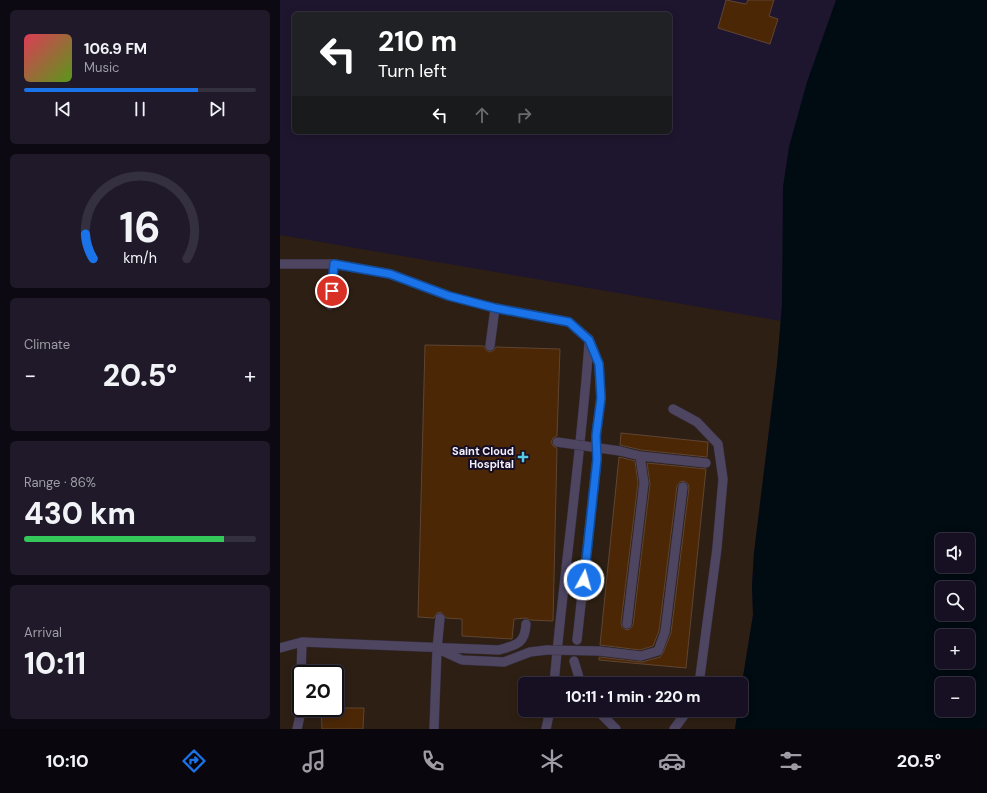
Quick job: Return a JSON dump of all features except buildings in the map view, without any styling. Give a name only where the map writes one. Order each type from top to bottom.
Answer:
[{"type":"lane","points":[[280,264],[334,264],[390,274],[449,296],[495,308],[569,322],[589,340],[599,364],[601,398],[596,436],[597,459],[577,640]]},
{"type":"lane","points":[[330,305],[334,264]]},
{"type":"lane","points":[[490,346],[495,308]]},
{"type":"lane","points":[[555,677],[559,625],[583,424],[589,340]]},
{"type":"lane","points":[[673,409],[697,422],[718,444],[723,479],[717,548],[700,677]]},
{"type":"lane","points":[[557,442],[620,451],[640,456],[706,464]]},
{"type":"lane","points":[[627,624],[644,483],[640,456]]},
{"type":"lane","points":[[437,649],[462,660],[504,662],[530,652],[547,650],[599,651],[641,656],[658,651],[665,632],[683,487]]},
{"type":"lane","points":[[434,729],[437,649],[440,618]]},
{"type":"lane","points":[[280,648],[302,642],[437,649],[454,648],[499,650],[516,645],[525,635],[526,624]]},
{"type":"lane","points":[[301,665],[302,642]]},
{"type":"lane","points":[[574,661],[579,677]]},
{"type":"lane","points":[[297,729],[298,717]]},
{"type":"lane","points":[[546,729],[549,717]]},
{"type":"lane","points":[[604,717],[616,729]]},
{"type":"lane","points":[[674,729],[683,717]]},
{"type":"shaded area","points":[[836,0],[987,0],[987,729],[735,729],[737,717],[748,717],[748,677],[743,677],[753,615],[752,586],[754,553],[777,365],[782,305],[783,187],[789,147],[807,82]]},
{"type":"shaded area","name":"Saint Cloud Hospital","points":[[280,235],[781,321],[754,553],[752,586],[753,615],[743,677],[518,677],[518,717],[737,717],[735,729],[280,729]]},
{"type":"place","name":"Saint Cloud Hospital","points":[[523,457]]},
{"type":"route","points":[[332,291],[334,264],[390,274],[449,296],[495,308],[569,322],[589,340],[599,364],[601,398],[596,436],[597,459],[584,580]]}]
